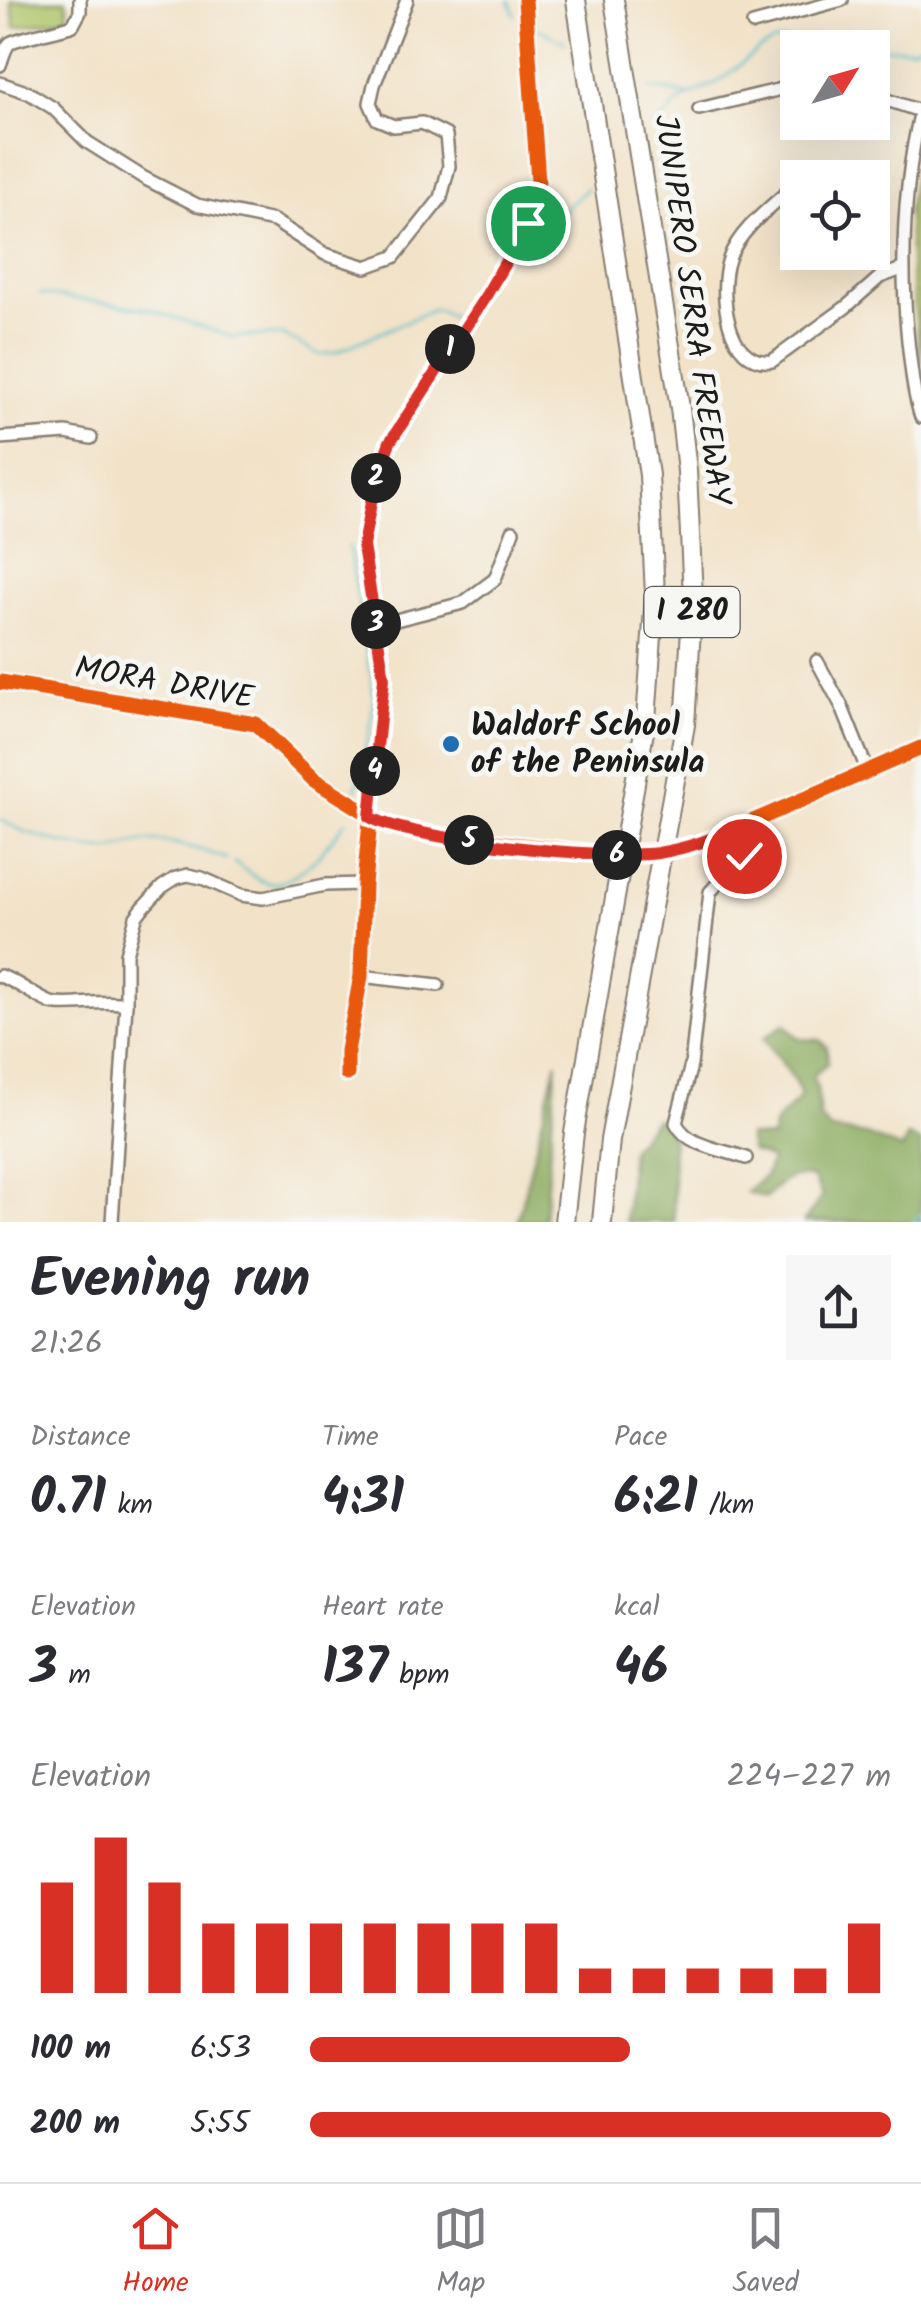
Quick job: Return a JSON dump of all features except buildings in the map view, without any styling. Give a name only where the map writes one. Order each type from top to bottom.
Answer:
[{"type":"highway","name":"JUNIPERO SERRA FREEWAY","points":[[564,1222],[574,1132],[646,720],[654,594],[650,475],[576,0]]},
{"type":"highway","name":"JUNIPERO SERRA FREEWAY","points":[[602,1222],[610,1140],[685,725],[693,597],[688,471],[680,408],[614,0]]},
{"type":"street","points":[[0,65],[13,41],[73,25],[80,12],[80,0]]},
{"type":"street","points":[[0,83],[29,93],[53,108],[87,142],[196,206],[274,221],[326,254],[366,267],[394,256],[420,228],[442,198],[449,166],[446,135],[422,123],[394,126],[377,119],[370,103],[407,0]]},
{"type":"street","points":[[347,1074],[347,1051],[361,976],[364,884],[384,678],[363,546],[375,481],[390,442],[518,246],[530,216],[538,181],[524,0]]},
{"type":"street","points":[[754,24],[842,0]]},
{"type":"street","points":[[699,109],[780,89]]},
{"type":"street","points":[[890,101],[921,110],[906,197],[902,269],[911,366],[921,417]]},
{"type":"street","points":[[780,200],[751,228],[729,259],[727,320],[729,330],[746,353],[765,362],[772,361],[880,277],[902,269]]},
{"type":"street","points":[[0,438],[66,433],[92,438]]},
{"type":"street","points":[[376,625],[464,603],[495,579],[514,532]]},
{"type":"street","points":[[818,661],[843,709],[868,772]]},
{"type":"street","name":"MORA DRIVE","points":[[0,682],[256,724],[314,780],[390,827],[598,854],[629,855],[688,846],[921,748]]},
{"type":"street","points":[[738,826],[744,856],[710,892],[691,1065],[676,1123],[682,1135],[692,1142],[746,1158]]},
{"type":"street","points":[[112,1222],[126,954],[136,917],[156,892],[176,878],[202,878],[242,895],[264,898],[324,885],[364,884]]},
{"type":"street","points":[[0,976],[54,1004],[126,1004]]},
{"type":"street","points":[[361,976],[438,985]]},
{"type":"green space","points":[[11,0],[66,0],[68,15],[64,19],[15,27]]},
{"type":"green space","points":[[921,140],[921,364],[908,210]]},
{"type":"green space","points":[[785,1024],[799,1039],[820,1040],[827,1047],[828,1063],[812,1077],[820,1118],[831,1130],[866,1135],[902,1149],[908,1136],[921,1142],[921,1222],[804,1222],[822,1196],[813,1178],[806,1176],[787,1180],[766,1198],[746,1192],[766,1175],[771,1159],[751,1151],[748,1136],[772,1138],[775,1122],[801,1097],[794,1080],[764,1038]]},
{"type":"green space","points":[[557,1061],[544,1222],[517,1222]]},
{"type":"green space","points":[[656,1118],[672,1129],[674,1222],[625,1222],[631,1148]]},
{"type":"waterway","points":[[509,0],[515,15]]},
{"type":"waterway","points":[[535,27],[565,42]]},
{"type":"waterway","points":[[655,128],[681,99],[718,82],[759,50],[780,41]]},
{"type":"waterway","points":[[890,48],[921,44]]},
{"type":"waterway","points":[[650,88],[687,94]]},
{"type":"waterway","points":[[547,226],[587,188]]},
{"type":"waterway","points":[[40,294],[149,309],[232,337],[283,335],[320,355],[336,352],[435,309],[461,321]]},
{"type":"waterway","points":[[349,546],[374,697],[356,790]]},
{"type":"waterway","points":[[0,819],[39,836],[86,848],[112,849],[160,841],[227,859]]},
{"type":"waterway","points":[[317,858],[346,821]]},
{"type":"waterway","points":[[234,862],[258,879],[274,884],[315,860]]},
{"type":"waterway","points":[[912,1222],[921,1215]]},
{"type":"cycle path","points":[[347,1074],[347,1051],[361,976],[364,884],[384,678],[363,545],[375,481],[390,442],[487,294],[528,223],[538,181],[525,0]]},
{"type":"cycle path","points":[[0,682],[256,724],[314,780],[390,827],[598,854],[658,852],[703,843],[921,748]]},
{"type":"place","name":"Waldorf School of the Peninsula","points":[[451,744]]},
{"type":"route","points":[[528,223],[518,246],[390,442],[375,481],[363,546],[384,678],[370,817],[390,827],[441,836],[629,855],[702,843],[738,826],[744,856]]}]
